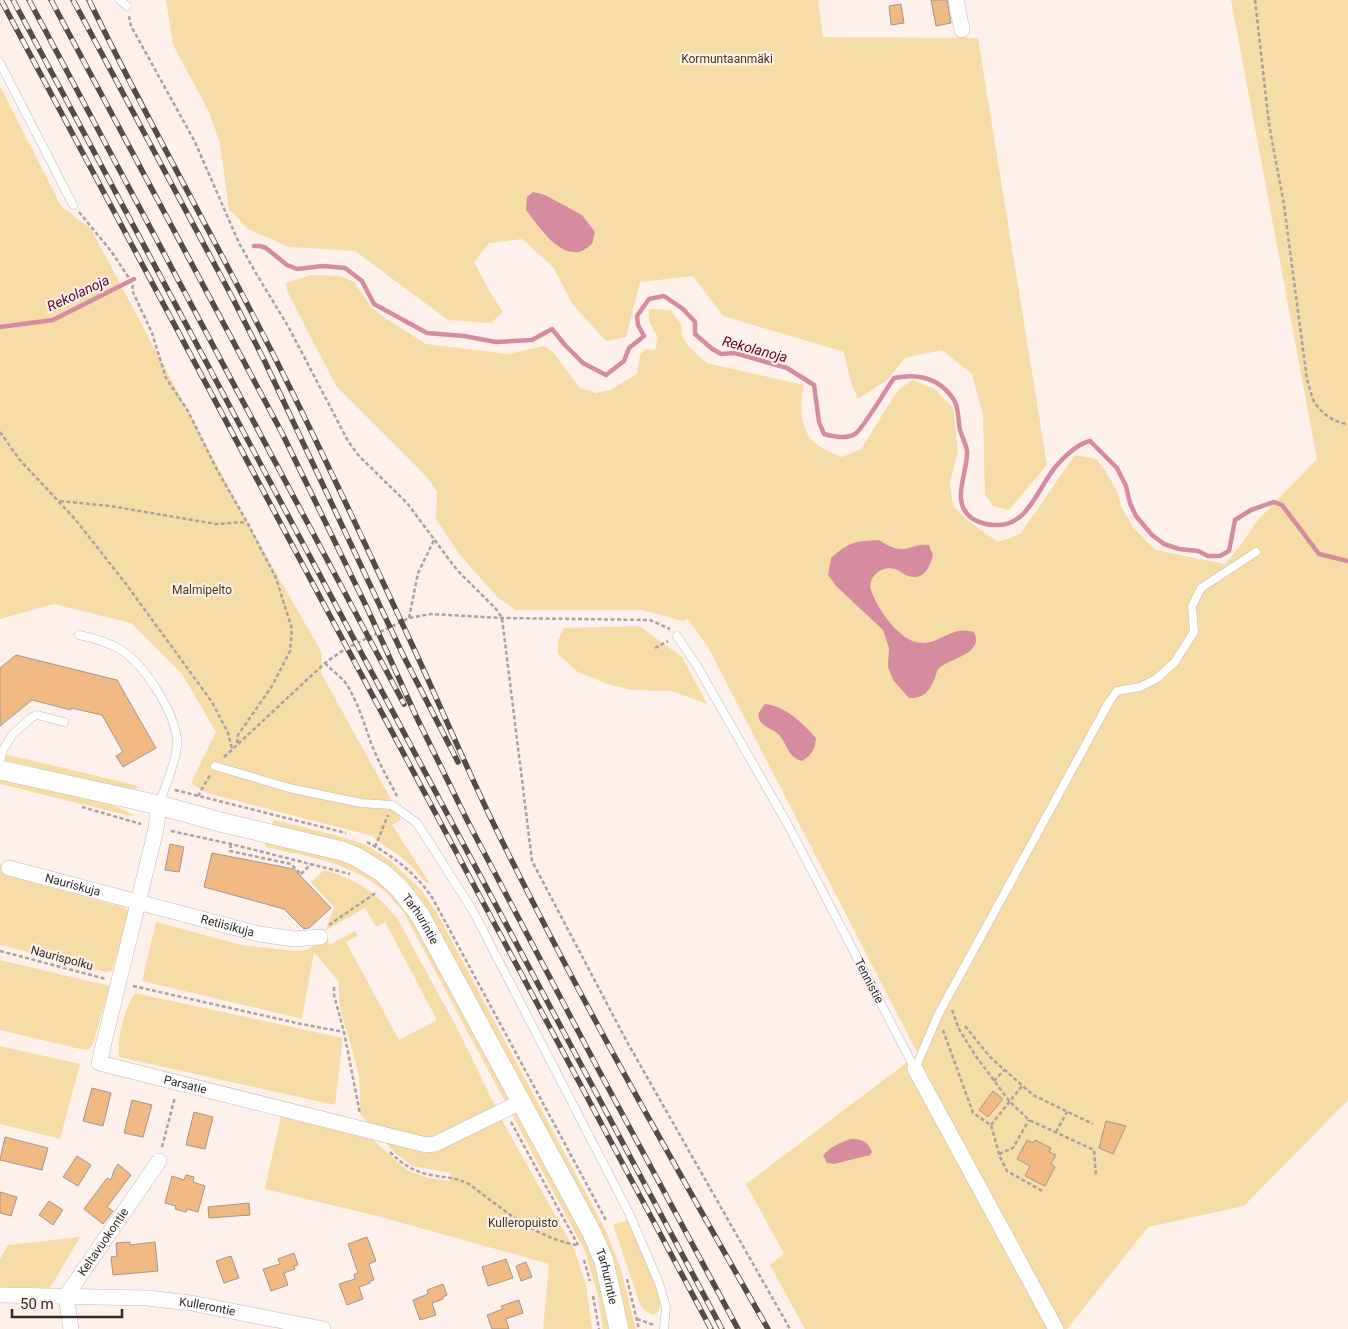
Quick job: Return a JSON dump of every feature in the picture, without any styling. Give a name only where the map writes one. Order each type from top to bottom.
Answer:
[{"type":"street","points":[[956,0],[962,30]]},
{"type":"street","name":"Tarhurintie","points":[[0,770],[160,805],[224,823],[342,851],[355,856],[383,873],[400,889],[420,915],[513,1106],[592,1233],[604,1261],[619,1329]]},
{"type":"street","name":"Parsatie","points":[[160,805],[138,901],[125,984],[99,1063],[426,1145],[435,1144],[513,1106]]},
{"type":"street","name":"Nauriskuja","points":[[9,868],[138,901]]},
{"type":"street","name":"Retiisikuja","points":[[138,901],[260,934],[294,939],[320,937]]},
{"type":"street","name":"Tennistie","points":[[915,1069],[1056,1329]]},
{"type":"street","name":"Keltavuokontie","points":[[66,1296],[159,1161]]},
{"type":"street","name":"Kullerontie","points":[[0,1295],[148,1298],[192,1303],[323,1329]]},
{"type":"street","points":[[66,1296],[70,1329]]},
{"type":"lane","points":[[120,0],[127,6]]},
{"type":"lane","points":[[0,62],[73,205]]},
{"type":"lane","points":[[915,1069],[938,1015],[1109,702],[1117,691],[1140,687],[1156,679],[1174,663],[1194,632],[1192,606],[1201,588],[1256,552]]},
{"type":"lane","points":[[79,635],[100,640],[123,651],[156,687],[170,714],[178,739],[177,753],[160,805]]},
{"type":"lane","name":"Tennistie","points":[[677,636],[697,666],[788,825],[915,1069]]},
{"type":"lane","points":[[0,763],[2,752],[12,735],[32,717],[37,715],[64,722]]},
{"type":"lane","points":[[215,766],[288,788],[361,803],[392,805],[417,823],[473,912],[630,1213],[659,1283],[666,1307],[661,1328]]},
{"type":"path","points":[[1255,0],[1269,124],[1284,205],[1308,380],[1315,403],[1327,416],[1340,423],[1348,424]]},
{"type":"path","points":[[127,6],[131,26],[195,142],[239,243],[288,326],[348,441],[359,456],[407,503],[457,570],[496,609],[502,618],[532,860],[626,1040],[790,1329]]},
{"type":"path","points":[[73,205],[111,251],[133,284],[132,290],[152,333],[166,378],[188,411],[216,468],[276,578],[292,629],[290,652],[272,686],[238,734],[237,744]]},
{"type":"path","points":[[0,432],[19,459],[59,501],[126,584],[212,702],[228,733],[232,749],[325,663],[345,649],[409,618],[431,614],[502,618],[650,620],[667,627],[677,636]]},
{"type":"path","points":[[59,501],[110,506],[216,524],[247,522]]},
{"type":"path","points":[[409,618],[418,573],[434,538]]},
{"type":"path","points":[[325,663],[332,672],[346,683],[365,722],[371,742],[388,780],[411,819]]},
{"type":"path","points":[[198,795],[215,766]]},
{"type":"path","points":[[375,847],[392,805]]},
{"type":"path","points":[[80,806],[156,828],[231,844],[353,875]]},
{"type":"path","points":[[231,844],[230,851],[291,864],[300,874],[312,864]]},
{"type":"path","points":[[278,861],[279,856]]},
{"type":"path","points":[[371,886],[383,897]]},
{"type":"path","points":[[320,937],[320,931],[377,892]]},
{"type":"path","name":"Naurispolku","points":[[0,951],[125,984],[344,1032]]},
{"type":"path","points":[[334,987],[334,996],[355,1081],[362,1123],[368,1131]]},
{"type":"path","points":[[948,997],[959,1029],[975,1055],[1010,1102],[1029,1120],[1094,1150],[1096,1176]]},
{"type":"path","points":[[938,1015],[973,1113],[991,1125],[999,1154],[1007,1171],[1044,1192]]},
{"type":"path","points":[[966,1026],[990,1057],[1033,1095],[1093,1124]]},
{"type":"path","points":[[994,1081],[1004,1070]]},
{"type":"path","points":[[159,1161],[179,1083]]},
{"type":"path","points":[[991,1125],[1022,1086]]},
{"type":"path","points":[[513,1106],[585,1263],[592,1288],[599,1329]]},
{"type":"path","points":[[1056,1132],[1067,1112]]},
{"type":"path","points":[[999,1154],[1013,1148],[1029,1120]]},
{"type":"path","points":[[387,1149],[407,1167],[432,1176],[458,1178],[529,1228],[545,1236],[577,1245]]},
{"type":"path","points":[[639,1329],[637,1319],[661,1328]]},
{"type":"green space","name":"Kormuntaanmäki","points":[[166,0],[818,0],[823,37],[978,38],[1047,465],[1009,510],[993,506],[985,495],[983,415],[972,374],[942,350],[905,358],[887,380],[858,399],[851,383],[844,352],[723,316],[693,276],[640,282],[626,337],[606,341],[573,305],[553,267],[522,239],[489,243],[474,262],[503,312],[491,323],[448,320],[355,251],[289,247],[248,229],[229,209],[220,144],[209,112],[173,45]]},
{"type":"green space","points":[[1231,0],[1348,0],[1348,1100],[1244,1206],[1148,1227],[1067,1329],[805,1329],[770,1265],[784,1254],[746,1184],[918,1054],[709,649],[688,619],[683,621],[642,610],[516,610],[498,598],[460,555],[436,519],[437,491],[423,473],[336,386],[287,291],[286,283],[311,275],[340,276],[354,282],[372,308],[426,344],[508,354],[544,346],[553,352],[580,388],[596,393],[610,390],[637,374],[640,354],[646,349],[655,350],[658,338],[649,321],[649,309],[671,310],[681,324],[682,336],[689,347],[707,363],[804,385],[801,407],[803,423],[809,437],[828,451],[842,457],[861,449],[900,388],[913,380],[936,390],[953,408],[958,451],[950,483],[953,506],[967,520],[998,542],[1020,534],[1075,455],[1096,459],[1117,491],[1121,506],[1133,527],[1155,550],[1225,564],[1257,521],[1317,459]]},
{"type":"green space","name":"Malmipelto","points":[[0,86],[61,206],[91,229],[247,522],[322,653],[321,673],[393,803],[401,820],[392,825],[429,882],[427,884],[404,859],[372,836],[207,793],[191,783],[216,732],[182,674],[131,623],[54,604],[0,619]]},
{"type":"green space","points":[[639,626],[682,657],[707,704],[672,691],[631,690],[607,684],[578,672],[558,654],[558,640],[564,628]]},
{"type":"green space","points":[[0,753],[131,784],[137,786],[137,789],[115,786],[0,759]]},
{"type":"green space","points":[[0,777],[112,805],[135,815],[130,816],[0,784]]},
{"type":"green space","points":[[274,820],[364,844],[391,861],[422,891],[438,915],[606,1231],[620,1266],[636,1329],[629,1329],[614,1269],[457,963],[430,913],[417,894],[405,881],[295,831],[272,824]]},
{"type":"green space","points":[[266,842],[346,861],[379,879],[410,912],[587,1240],[599,1275],[610,1329],[603,1329],[597,1292],[585,1251],[404,913],[383,890],[370,880],[327,861],[265,847]]},
{"type":"green space","points":[[0,864],[23,880],[123,907],[128,910],[129,913],[112,971],[105,972],[0,945]]},
{"type":"green space","name":"Kulleropuisto","points":[[324,870],[356,882],[381,901],[397,918],[457,1028],[503,1122],[574,1249],[586,1284],[592,1329],[543,1329],[549,1264],[377,1216],[265,1189],[281,1115],[332,1115],[347,1117],[408,1171],[429,1178],[450,1181],[451,1173],[412,1166],[394,1152],[360,1114],[358,1074],[342,1014],[339,982],[314,952],[302,1019],[142,981],[156,922],[242,945],[294,951],[306,950],[328,938],[329,945],[355,931],[358,936],[346,942],[399,1040],[437,1020],[385,922],[376,927],[365,908],[325,931],[334,907],[311,882]]},
{"type":"green space","points":[[0,960],[110,986],[92,1046],[88,1050],[80,1049],[0,1030]]},
{"type":"green space","points":[[135,993],[343,1038],[335,1105],[119,1057],[119,1040],[122,1024]]},
{"type":"green space","points":[[0,1046],[80,1064],[60,1139],[0,1124]]},
{"type":"green space","points":[[627,1220],[637,1239],[661,1299],[659,1311],[654,1315],[645,1310],[639,1301],[613,1225]]},
{"type":"green space","points":[[80,1237],[50,1288],[0,1287],[0,1259],[8,1245]]},
{"type":"shaded area","points":[[533,192],[545,195],[582,215],[595,232],[592,244],[583,250],[573,252],[565,250],[550,239],[526,210],[527,197]]},
{"type":"shaded area","points":[[879,540],[899,549],[929,545],[933,555],[928,568],[918,577],[908,576],[890,568],[881,570],[871,581],[871,590],[878,606],[898,631],[914,641],[922,643],[935,640],[953,632],[966,630],[974,632],[976,639],[975,645],[971,650],[939,668],[928,690],[922,696],[914,698],[909,698],[893,680],[888,667],[889,648],[883,630],[836,586],[828,575],[831,558],[843,549],[853,543]]},
{"type":"shaded area","points":[[765,704],[780,708],[786,712],[799,721],[816,738],[812,751],[805,759],[802,761],[794,757],[780,736],[760,721],[759,714]]},
{"type":"shaded area","points":[[851,1139],[861,1140],[866,1143],[872,1152],[870,1155],[834,1164],[827,1163],[823,1155],[836,1145]]},
{"type":"building","points":[[931,0],[947,0],[951,23],[936,26]]},
{"type":"building","points":[[901,4],[904,23],[891,25],[889,6]]},
{"type":"building","points":[[16,655],[117,680],[156,748],[123,767],[116,756],[123,752],[102,715],[71,708],[71,710],[32,700],[0,726],[0,668]]},
{"type":"building","points":[[170,844],[184,847],[179,872],[165,870]]},
{"type":"building","points":[[212,853],[294,869],[331,908],[309,928],[304,929],[284,909],[204,887]]},
{"type":"building","points":[[92,1088],[111,1093],[103,1126],[83,1121]]},
{"type":"building","points":[[993,1091],[1003,1099],[988,1117],[979,1110]]},
{"type":"building","points":[[132,1100],[152,1105],[143,1137],[124,1133]]},
{"type":"building","points":[[194,1112],[213,1117],[205,1149],[186,1145]]},
{"type":"building","points":[[1106,1121],[1126,1126],[1113,1154],[1099,1148]]},
{"type":"building","points":[[5,1137],[48,1148],[42,1170],[0,1160]]},
{"type":"building","points":[[1027,1140],[1033,1143],[1035,1140],[1051,1148],[1049,1152],[1056,1155],[1051,1164],[1055,1167],[1045,1186],[1025,1176],[1030,1166],[1017,1159]]},
{"type":"building","points":[[77,1156],[91,1165],[78,1186],[63,1177]]},
{"type":"building","points":[[118,1164],[131,1175],[107,1207],[113,1211],[103,1224],[84,1209],[107,1178],[111,1180]]},
{"type":"building","points":[[186,1175],[194,1177],[193,1182],[205,1186],[198,1212],[187,1209],[186,1212],[175,1209],[176,1206],[165,1203],[172,1176],[184,1180]]},
{"type":"building","points":[[0,1192],[17,1197],[11,1216],[0,1213]]},
{"type":"building","points":[[49,1201],[63,1210],[53,1225],[39,1215]]},
{"type":"building","points":[[249,1203],[250,1215],[209,1218],[208,1207]]},
{"type":"building","points":[[367,1237],[376,1261],[369,1264],[374,1280],[359,1287],[363,1299],[347,1305],[339,1284],[355,1279],[354,1274],[358,1273],[348,1244]]},
{"type":"building","points":[[130,1242],[130,1245],[155,1242],[158,1271],[113,1275],[111,1257],[117,1256],[116,1243]]},
{"type":"building","points":[[294,1253],[298,1265],[294,1266],[295,1269],[284,1273],[288,1285],[271,1291],[263,1269],[280,1264],[278,1259]]},
{"type":"building","points":[[231,1256],[239,1278],[224,1283],[216,1261]]},
{"type":"building","points":[[506,1259],[513,1278],[488,1286],[482,1267]]},
{"type":"building","points":[[526,1262],[532,1277],[521,1281],[516,1266]]},
{"type":"building","points":[[443,1284],[447,1295],[443,1299],[432,1303],[436,1315],[420,1320],[413,1300],[428,1294],[427,1290]]},
{"type":"building","points":[[519,1300],[523,1313],[506,1319],[509,1329],[492,1329],[487,1315],[503,1309],[501,1306]]},
{"type":"waterway","name":"Rekolanoja","points":[[254,246],[266,248],[287,265],[297,269],[323,266],[345,268],[362,281],[374,304],[427,333],[464,336],[496,342],[532,340],[552,329],[583,363],[606,375],[624,361],[629,348],[644,336],[638,325],[637,316],[649,299],[664,296],[683,309],[695,322],[695,334],[721,354],[735,353],[787,368],[814,385],[819,422],[824,434],[840,437],[848,437],[855,434],[869,417],[894,378],[920,377],[935,382],[942,387],[956,403],[960,430],[967,451],[961,488],[962,505],[966,512],[978,522],[995,525],[1007,524],[1016,519],[1032,504],[1060,461],[1076,447],[1090,441],[1117,468],[1126,486],[1130,503],[1136,516],[1152,535],[1164,544],[1179,549],[1198,551],[1208,556],[1220,556],[1229,551],[1235,520],[1251,510],[1274,502],[1282,505],[1319,554],[1348,561]]},
{"type":"waterway","name":"Rekolanoja","points":[[0,327],[53,320],[134,279]]},
{"type":"railway","points":[[1,0],[711,1329]]},
{"type":"railway","points":[[13,0],[722,1329]]},
{"type":"railway","points":[[29,0],[404,704]]},
{"type":"railway","points":[[51,0],[282,433],[469,824],[738,1329]]},
{"type":"railway","points":[[73,0],[265,362],[404,657],[458,762]]},
{"type":"railway","points":[[89,0],[139,100],[296,400],[386,588],[488,812],[531,898],[630,1084],[768,1329]]}]
